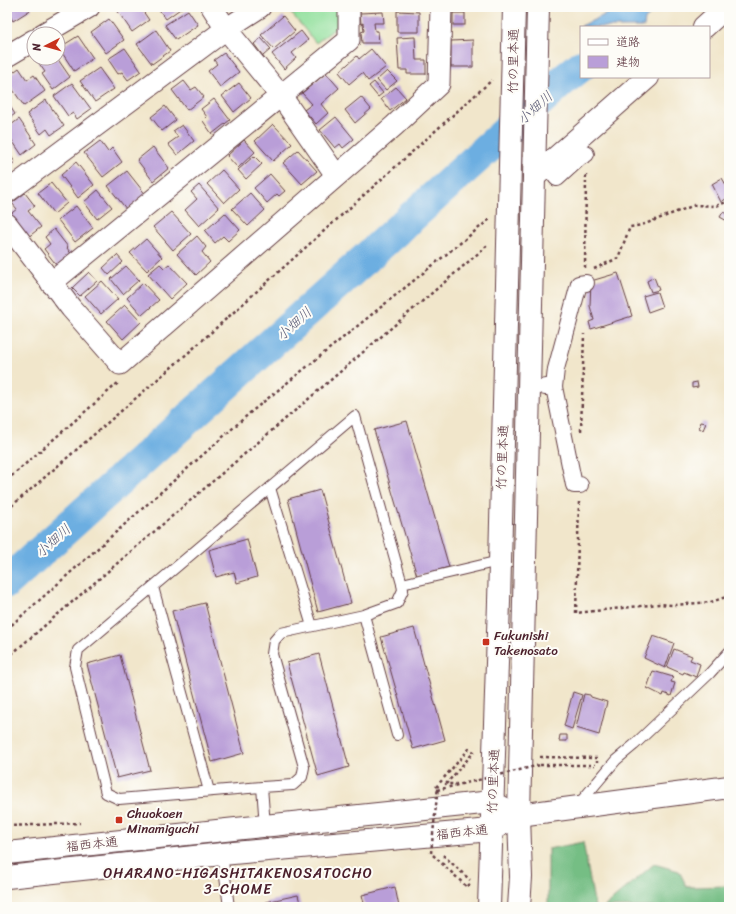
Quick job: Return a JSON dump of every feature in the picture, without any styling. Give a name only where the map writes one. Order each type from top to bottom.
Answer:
[{"type":"street","points":[[57,26],[89,7]]},
{"type":"street","points":[[212,7],[226,29],[280,96],[336,175]]},
{"type":"street","points":[[7,192],[226,29],[260,7]]},
{"type":"street","points":[[51,283],[349,40],[349,7]]},
{"type":"street","points":[[7,224],[71,308],[120,364],[394,126],[438,84],[441,7]]},
{"type":"street","points":[[705,26],[726,7]]},
{"type":"street","name":"竹の里本通","points":[[519,907],[521,877],[519,815],[544,175],[538,16]]},
{"type":"street","name":"竹の里本通","points":[[489,907],[514,18]]},
{"type":"street","points":[[7,56],[26,45]]},
{"type":"street","points":[[544,175],[647,78]]},
{"type":"street","points":[[544,175],[557,178],[580,157],[586,154]]},
{"type":"street","points":[[580,485],[574,485],[549,387],[556,369],[579,284],[585,278]]},
{"type":"street","points":[[519,815],[729,787]]},
{"type":"street","name":"福西本通","points":[[7,853],[492,802],[519,815]]},
{"type":"street","name":"福西本通","points":[[7,877],[222,854],[491,830],[519,815]]},
{"type":"lane","points":[[355,416],[402,584],[403,590],[397,603],[364,615],[281,633],[274,641],[272,654],[304,767],[302,777],[293,785],[119,799],[106,793],[75,668],[78,650],[270,488],[355,416]]},
{"type":"lane","points":[[270,488],[312,626]]},
{"type":"lane","points":[[402,584],[499,561]]},
{"type":"lane","points":[[153,586],[209,792]]},
{"type":"lane","points":[[364,615],[397,734]]},
{"type":"lane","points":[[576,807],[616,760],[705,678],[729,652]]},
{"type":"lane","points":[[262,787],[265,826]]},
{"type":"lane","points":[[222,854],[229,907]]},
{"type":"path","points":[[7,510],[202,340],[494,78]]},
{"type":"path","points":[[585,278],[586,154]]},
{"type":"path","points":[[585,278],[618,258],[630,227],[642,225],[695,204],[716,206],[729,201]]},
{"type":"path","points":[[7,629],[251,412],[492,218]]},
{"type":"path","points":[[7,658],[491,242]]},
{"type":"path","points":[[581,437],[584,333]]},
{"type":"path","points":[[7,480],[128,374],[120,364]]},
{"type":"path","points":[[580,485],[576,613],[659,604],[673,605],[711,602],[729,596]]},
{"type":"path","points":[[431,852],[438,786],[469,749],[474,752],[446,784],[457,784]]},
{"type":"path","points":[[437,790],[540,765],[597,765],[597,758],[537,757]]},
{"type":"path","points":[[430,787],[438,786]]},
{"type":"path","points":[[7,826],[80,823]]},
{"type":"path","points":[[431,852],[467,887],[472,882],[441,853]]},
{"type":"path","points":[[424,854],[431,852]]},
{"type":"green space","points":[[341,7],[341,24],[316,43],[287,8]]},
{"type":"green space","points":[[583,842],[595,907],[548,907],[548,849]]},
{"type":"green space","points":[[654,864],[679,871],[687,887],[729,886],[729,907],[604,907]]},
{"type":"water","points":[[649,7],[660,7],[645,19],[644,26],[581,26],[619,8],[640,15]]},
{"type":"building","points":[[7,7],[30,7],[32,9],[13,21],[7,11]]},
{"type":"building","points":[[120,7],[140,7],[149,20],[132,32],[117,10]]},
{"type":"building","points":[[157,7],[183,7],[166,19]]},
{"type":"building","points":[[188,10],[198,25],[176,40],[165,25]]},
{"type":"building","points":[[397,11],[419,12],[419,32],[397,32]]},
{"type":"building","points":[[383,12],[384,23],[374,23],[375,31],[378,31],[379,43],[362,43],[361,32],[364,31],[363,23],[361,24],[360,13]]},
{"type":"building","points":[[453,13],[465,13],[465,25],[453,25]]},
{"type":"building","points":[[283,16],[295,31],[274,49],[261,35]]},
{"type":"building","points":[[109,19],[124,40],[106,53],[91,32]]},
{"type":"building","points":[[156,30],[170,51],[152,64],[137,44]]},
{"type":"building","points":[[301,31],[308,40],[292,53],[296,58],[284,69],[272,54]]},
{"type":"building","points":[[78,36],[93,58],[74,71],[66,59],[66,44]]},
{"type":"building","points":[[415,37],[416,60],[426,60],[426,74],[407,74],[407,70],[399,70],[397,38]]},
{"type":"building","points":[[261,38],[271,49],[263,56],[254,44]]},
{"type":"building","points":[[473,40],[473,67],[451,67],[451,41]]},
{"type":"building","points":[[125,48],[141,71],[128,80],[122,72],[118,74],[108,59]]},
{"type":"building","points":[[371,49],[386,67],[368,81],[362,73],[349,84],[339,72],[357,56],[359,59]]},
{"type":"building","points":[[224,53],[239,72],[220,87],[208,71],[217,64],[214,60]]},
{"type":"building","points":[[41,66],[62,66],[70,77],[53,90],[42,74],[45,72]]},
{"type":"building","points":[[19,68],[27,80],[34,75],[45,91],[24,106],[7,81],[7,77]]},
{"type":"building","points":[[99,68],[114,89],[95,102],[80,81]]},
{"type":"building","points":[[387,71],[397,81],[386,90],[377,80]]},
{"type":"building","points":[[326,73],[339,88],[321,104],[328,113],[316,124],[304,110],[312,104],[302,93]]},
{"type":"building","points":[[184,81],[191,90],[196,87],[204,97],[187,110],[172,90]]},
{"type":"building","points":[[374,82],[383,93],[378,97],[369,86]]},
{"type":"building","points":[[72,83],[91,109],[77,119],[73,113],[68,116],[54,96]]},
{"type":"building","points":[[239,83],[251,98],[234,112],[222,96]]},
{"type":"building","points":[[396,87],[406,98],[390,111],[381,99]]},
{"type":"building","points":[[361,97],[371,109],[355,123],[345,110]]},
{"type":"building","points":[[214,99],[230,120],[212,134],[203,121],[207,117],[201,109]]},
{"type":"building","points":[[46,100],[64,126],[51,135],[47,129],[41,134],[27,114]]},
{"type":"building","points":[[7,102],[15,114],[7,120]]},
{"type":"building","points":[[165,106],[176,120],[162,131],[151,117]]},
{"type":"building","points":[[336,117],[354,139],[343,148],[340,144],[335,148],[320,130]]},
{"type":"building","points":[[19,119],[36,144],[22,155],[7,133],[7,128]]},
{"type":"building","points":[[273,124],[292,144],[273,161],[255,141]]},
{"type":"building","points":[[182,125],[194,141],[177,155],[168,144],[178,137],[173,131]]},
{"type":"building","points":[[244,140],[255,152],[238,168],[227,156]]},
{"type":"building","points":[[100,141],[108,152],[112,148],[122,162],[103,177],[84,153]]},
{"type":"building","points":[[153,147],[169,168],[153,181],[137,160]]},
{"type":"building","points":[[298,150],[317,171],[302,184],[283,163]]},
{"type":"building","points":[[7,151],[15,162],[7,168]]},
{"type":"building","points":[[254,156],[262,164],[246,179],[238,170]]},
{"type":"building","points":[[76,162],[94,185],[78,198],[61,175]]},
{"type":"building","points":[[222,170],[239,189],[224,203],[207,184]]},
{"type":"building","points":[[127,171],[146,195],[127,210],[108,186]]},
{"type":"building","points":[[270,174],[285,191],[279,196],[277,194],[267,203],[254,188]]},
{"type":"building","points":[[722,178],[729,190],[729,197],[721,202],[712,184]]},
{"type":"building","points":[[51,183],[67,203],[54,214],[38,193]]},
{"type":"building","points":[[199,185],[219,208],[199,226],[185,210],[197,199],[191,192]]},
{"type":"building","points":[[98,190],[112,207],[97,219],[84,202]]},
{"type":"building","points":[[25,193],[35,206],[28,211],[41,227],[27,238],[9,215],[17,209],[12,203]]},
{"type":"building","points":[[250,193],[265,210],[248,226],[232,209]]},
{"type":"building","points":[[76,206],[93,228],[75,242],[58,220]]},
{"type":"building","points":[[171,212],[191,234],[173,250],[153,227]]},
{"type":"building","points":[[723,212],[729,215],[729,222],[720,217]]},
{"type":"building","points":[[225,213],[240,230],[228,241],[223,236],[215,243],[205,231]]},
{"type":"building","points":[[54,229],[68,247],[67,248],[72,255],[58,267],[44,249],[50,244],[45,237]]},
{"type":"building","points":[[197,236],[206,247],[202,252],[210,262],[196,275],[177,254]]},
{"type":"building","points":[[146,239],[162,257],[147,271],[130,253]]},
{"type":"building","points":[[117,255],[123,262],[109,275],[103,268]]},
{"type":"building","points":[[160,264],[164,268],[169,264],[187,283],[170,299],[148,274]]},
{"type":"building","points":[[126,266],[139,280],[123,294],[111,279]]},
{"type":"building","points":[[89,272],[97,281],[80,296],[72,288]]},
{"type":"building","points":[[618,273],[632,316],[591,329],[589,322],[594,320],[590,306],[591,281]]},
{"type":"building","points":[[654,277],[659,290],[651,292],[647,281]]},
{"type":"building","points":[[102,281],[118,299],[101,314],[85,296]]},
{"type":"building","points":[[143,283],[159,300],[142,315],[127,298]]},
{"type":"building","points":[[657,292],[662,307],[648,312],[643,296]]},
{"type":"building","points":[[125,305],[141,322],[123,339],[107,321]]},
{"type":"building","points":[[697,382],[698,387],[692,388],[692,383]]},
{"type":"building","points":[[407,421],[449,567],[417,576],[374,430]]},
{"type":"building","points":[[701,422],[706,423],[703,430],[699,428]]},
{"type":"building","points":[[320,490],[351,603],[318,612],[288,499]]},
{"type":"building","points":[[247,539],[257,577],[237,583],[234,572],[216,577],[209,550]]},
{"type":"building","points":[[205,603],[244,753],[212,762],[172,611]]},
{"type":"building","points":[[414,628],[445,740],[413,749],[381,637]]},
{"type":"building","points":[[653,636],[674,643],[665,668],[644,658]]},
{"type":"building","points":[[674,649],[692,656],[690,660],[700,664],[696,677],[684,672],[683,674],[667,667]]},
{"type":"building","points":[[319,654],[349,767],[318,776],[287,663]]},
{"type":"building","points":[[120,655],[150,770],[117,778],[87,664]]},
{"type":"building","points":[[653,671],[673,677],[671,682],[675,683],[671,696],[664,693],[663,696],[647,688]]},
{"type":"building","points":[[573,692],[582,695],[572,729],[564,726]]},
{"type":"building","points":[[584,694],[607,702],[599,735],[576,728]]},
{"type":"building","points":[[560,735],[567,735],[567,741],[559,741]]},
{"type":"building","points":[[395,887],[399,907],[365,907],[362,895]]},
{"type":"building","points":[[298,895],[301,907],[267,907],[266,902]]},
{"type":"waterway","name":"小畑川","points":[[7,582],[561,82],[580,67]]},
{"type":"place","name":"Fukunishi Takenosato","points":[[486,642]]},
{"type":"place","name":"Chuokoen Minamiguchi","points":[[119,820]]},
{"type":"district","name":"OHARANO-HIGASHITAKENOSATOCHO 3-CHOME","points":[[238,882]]}]
